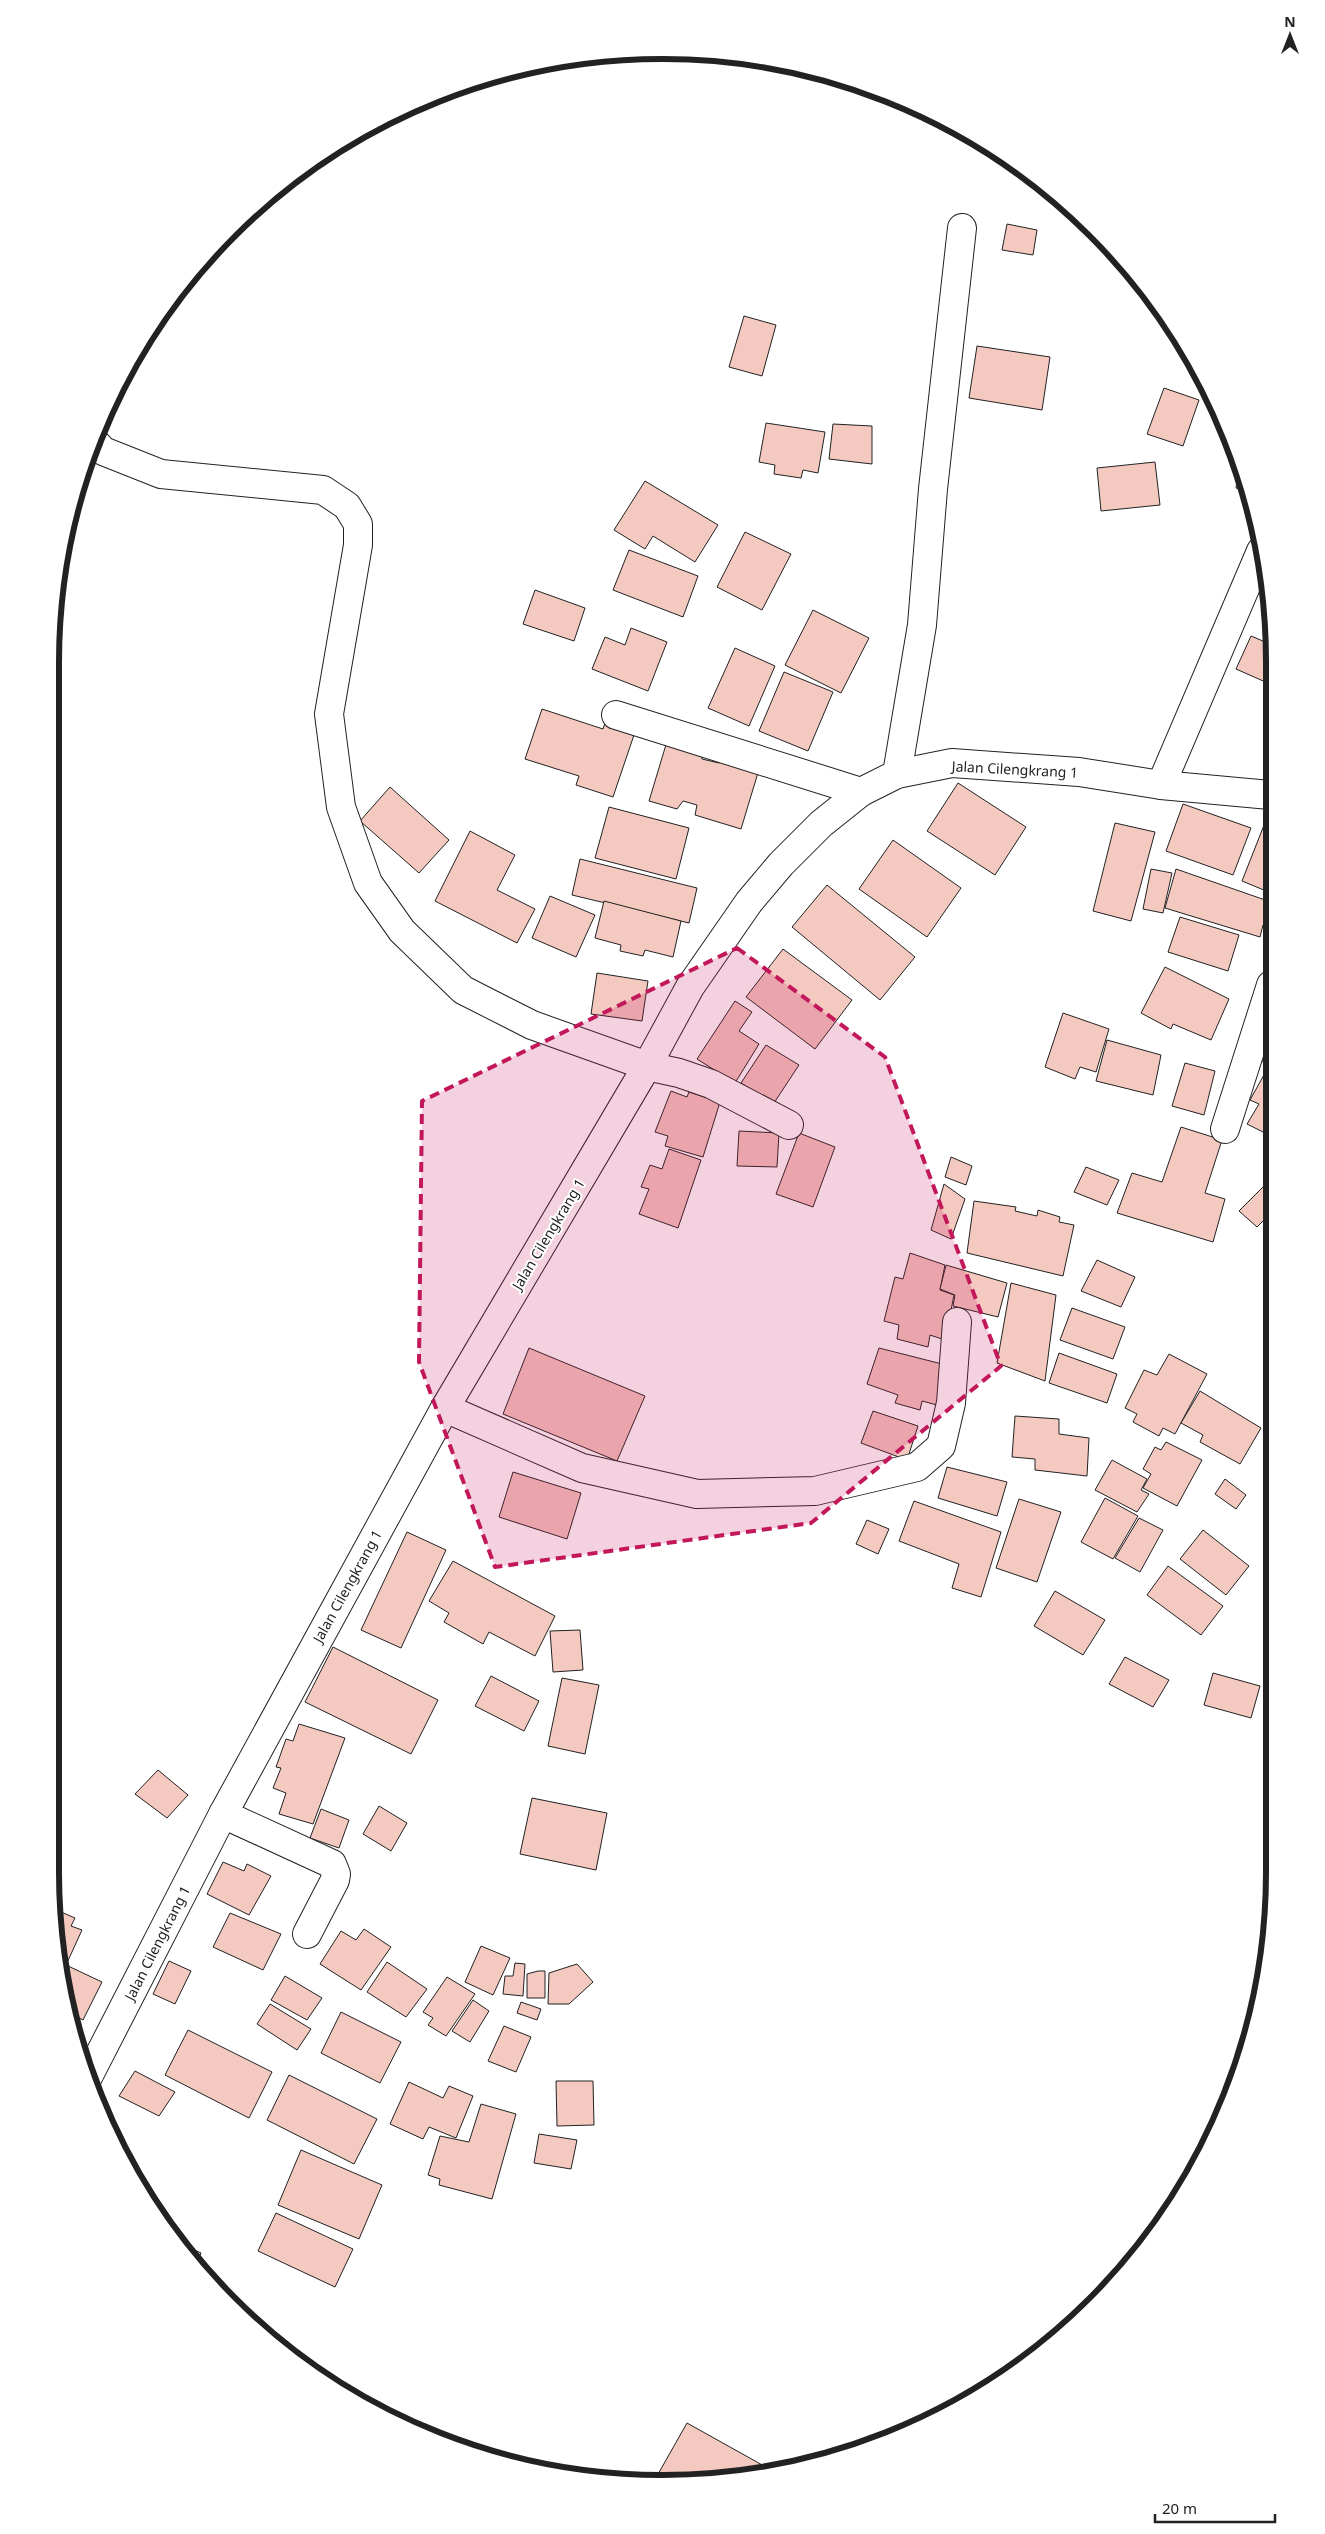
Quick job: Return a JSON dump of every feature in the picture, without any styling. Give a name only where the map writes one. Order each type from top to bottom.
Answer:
[{"type":"street","points":[[897,774],[922,625],[932,499],[962,228]]},
{"type":"street","points":[[99,447],[103,451],[161,474],[324,490],[348,506],[358,524],[358,545],[329,714],[341,807],[368,883],[402,931],[463,990],[532,1025],[647,1066],[679,1073],[711,1084],[789,1125]]},
{"type":"street","points":[[1161,785],[1257,560]]},
{"type":"street","points":[[616,715],[861,792]]},
{"type":"street","name":"Jalan Cilengkrang 1","points":[[92,2069],[223,1814],[445,1408],[647,1066],[690,987],[749,902],[781,864],[821,824],[861,792],[897,774],[952,763],[1079,772],[1161,785],[1266,795]]},
{"type":"street","points":[[1225,1129],[1266,1001]]},
{"type":"street","points":[[445,1408],[582,1468],[697,1494],[815,1491],[917,1467],[941,1446],[951,1403],[957,1322]]},
{"type":"street","points":[[223,1814],[332,1864],[336,1874],[335,1880],[308,1934]]},
{"type":"highlighted area","points":[[737,948],[885,1057],[1001,1366],[811,1523],[495,1567],[419,1362],[422,1101]]},
{"type":"building","points":[[1007,224],[1037,230],[1033,255],[1002,250]]},
{"type":"building","points":[[744,316],[776,325],[762,376],[729,367]]},
{"type":"building","points":[[977,346],[1050,357],[1042,410],[969,398]]},
{"type":"building","points":[[1164,388],[1199,400],[1183,446],[1147,434]]},
{"type":"building","points":[[766,423],[825,432],[818,473],[803,470],[801,478],[774,474],[775,465],[759,462]]},
{"type":"building","points":[[833,424],[872,426],[872,464],[829,459]]},
{"type":"building","points":[[1155,462],[1160,505],[1101,511],[1097,468]]},
{"type":"building","points":[[1237,479],[1241,489],[1236,488]]},
{"type":"building","points":[[645,481],[718,525],[695,562],[653,536],[645,549],[614,530]]},
{"type":"building","points":[[745,532],[791,554],[762,610],[717,587]]},
{"type":"building","points":[[629,550],[698,576],[683,617],[613,590]]},
{"type":"building","points":[[535,590],[585,608],[574,641],[523,624]]},
{"type":"building","points":[[813,610],[869,638],[841,693],[785,665]]},
{"type":"building","points":[[631,628],[667,642],[648,691],[592,669],[605,637],[625,645]]},
{"type":"building","points":[[1251,636],[1265,642],[1266,682],[1236,669]]},
{"type":"building","points":[[735,648],[775,666],[749,726],[708,708]]},
{"type":"building","points":[[784,672],[833,692],[808,751],[759,731]]},
{"type":"building","points":[[542,709],[603,729],[605,723],[635,732],[613,797],[576,785],[579,776],[525,759]]},
{"type":"building","points":[[668,738],[701,748],[702,759],[719,763],[724,755],[760,766],[741,829],[695,815],[697,805],[683,801],[677,809],[649,801]]},
{"type":"building","points":[[958,783],[1026,827],[995,875],[927,831]]},
{"type":"building","points":[[390,787],[449,840],[419,873],[360,821]]},
{"type":"building","points":[[1183,804],[1251,828],[1233,875],[1166,851]]},
{"type":"building","points":[[609,807],[689,828],[676,879],[595,858]]},
{"type":"building","points":[[1266,820],[1266,891],[1242,881]]},
{"type":"building","points":[[1115,823],[1155,832],[1131,921],[1093,911]]},
{"type":"building","points":[[470,831],[515,855],[497,890],[535,909],[517,943],[435,901]]},
{"type":"building","points":[[893,840],[961,888],[927,937],[859,889]]},
{"type":"building","points":[[580,859],[697,888],[689,923],[572,895]]},
{"type":"building","points":[[1151,869],[1172,873],[1163,913],[1143,909]]},
{"type":"building","points":[[1176,869],[1266,900],[1266,924],[1263,925],[1260,937],[1165,908]]},
{"type":"building","points":[[827,885],[915,957],[880,1000],[792,927]]},
{"type":"building","points":[[550,896],[595,915],[576,957],[532,938]]},
{"type":"building","points":[[604,901],[681,921],[673,957],[645,950],[643,956],[620,951],[621,945],[595,938]]},
{"type":"building","points":[[1180,917],[1239,935],[1228,971],[1168,952]]},
{"type":"building","points":[[783,949],[852,1000],[815,1049],[746,997]]},
{"type":"building","points":[[1165,967],[1229,999],[1211,1040],[1173,1024],[1171,1029],[1141,1013]]},
{"type":"building","points":[[597,973],[648,981],[642,1021],[591,1014]]},
{"type":"building","points":[[735,1001],[752,1012],[739,1031],[759,1044],[735,1083],[697,1059]]},
{"type":"building","points":[[1063,1013],[1109,1029],[1096,1072],[1080,1067],[1075,1079],[1045,1067]]},
{"type":"building","points":[[1107,1040],[1161,1055],[1153,1095],[1096,1081]]},
{"type":"building","points":[[766,1045],[799,1065],[774,1103],[741,1083]]},
{"type":"building","points":[[1266,1045],[1266,1063],[1258,1059]]},
{"type":"building","points":[[1185,1063],[1215,1071],[1204,1115],[1172,1106]]},
{"type":"building","points":[[1266,1074],[1266,1134],[1247,1124],[1259,1104],[1250,1100]]},
{"type":"building","points":[[671,1091],[687,1097],[689,1092],[720,1102],[703,1157],[665,1146],[668,1136],[655,1132]]},
{"type":"building","points":[[1181,1127],[1222,1140],[1205,1193],[1225,1199],[1213,1242],[1117,1213],[1132,1173],[1162,1182]]},
{"type":"building","points":[[739,1131],[779,1133],[777,1167],[737,1166]]},
{"type":"building","points":[[799,1133],[835,1147],[813,1207],[776,1194]]},
{"type":"building","points":[[669,1149],[701,1160],[678,1228],[639,1214],[649,1189],[641,1187],[650,1165],[662,1169]]},
{"type":"building","points":[[951,1157],[972,1166],[966,1185],[945,1177]]},
{"type":"building","points":[[1086,1167],[1119,1180],[1107,1205],[1074,1192]]},
{"type":"building","points":[[944,1184],[965,1199],[951,1239],[931,1230]]},
{"type":"building","points":[[1266,1184],[1266,1218],[1257,1227],[1239,1211]]},
{"type":"building","points":[[974,1201],[1016,1207],[1015,1211],[1037,1216],[1038,1210],[1060,1217],[1059,1222],[1074,1225],[1063,1276],[967,1253]]},
{"type":"building","points":[[910,1253],[945,1265],[940,1290],[954,1295],[945,1340],[930,1335],[928,1347],[897,1339],[899,1325],[884,1321],[895,1277],[903,1279]]},
{"type":"building","points":[[1097,1260],[1135,1277],[1121,1307],[1081,1291]]},
{"type":"building","points":[[946,1265],[1007,1283],[998,1317],[953,1306],[955,1295],[940,1289]]},
{"type":"building","points":[[1011,1283],[1056,1295],[1045,1381],[997,1363]]},
{"type":"building","points":[[1072,1308],[1125,1327],[1113,1359],[1060,1340]]},
{"type":"building","points":[[529,1348],[645,1396],[617,1461],[503,1414]]},
{"type":"building","points":[[879,1348],[946,1365],[937,1405],[922,1401],[920,1410],[895,1403],[898,1395],[867,1384]]},
{"type":"building","points":[[1059,1353],[1117,1374],[1107,1403],[1049,1383]]},
{"type":"building","points":[[1169,1354],[1207,1374],[1175,1434],[1163,1428],[1159,1436],[1133,1422],[1137,1414],[1125,1408],[1144,1370],[1157,1375]]},
{"type":"building","points":[[1200,1391],[1261,1428],[1240,1464],[1200,1442],[1203,1435],[1181,1423]]},
{"type":"building","points":[[873,1411],[918,1426],[907,1460],[861,1443]]},
{"type":"building","points":[[1015,1416],[1059,1419],[1059,1434],[1089,1438],[1087,1476],[1035,1470],[1035,1459],[1012,1457]]},
{"type":"building","points":[[1166,1442],[1202,1460],[1177,1506],[1143,1488],[1151,1474],[1143,1469],[1155,1447],[1161,1450]]},
{"type":"building","points":[[1112,1460],[1147,1479],[1141,1490],[1149,1494],[1137,1512],[1095,1490]]},
{"type":"building","points":[[947,1467],[1007,1482],[997,1516],[938,1498]]},
{"type":"building","points":[[513,1472],[581,1493],[567,1539],[499,1517]]},
{"type":"building","points":[[1225,1479],[1246,1495],[1236,1509],[1215,1494]]},
{"type":"building","points":[[1105,1498],[1138,1516],[1113,1559],[1081,1542]]},
{"type":"building","points":[[1019,1499],[1061,1512],[1037,1582],[996,1568]]},
{"type":"building","points":[[914,1501],[1001,1532],[981,1597],[952,1588],[959,1564],[899,1541]]},
{"type":"building","points":[[1139,1518],[1163,1530],[1140,1572],[1115,1558]]},
{"type":"building","points":[[867,1520],[889,1529],[878,1554],[856,1544]]},
{"type":"building","points":[[1203,1530],[1249,1566],[1226,1595],[1180,1559]]},
{"type":"building","points":[[407,1532],[446,1550],[401,1648],[361,1630]]},
{"type":"building","points":[[453,1561],[555,1616],[535,1656],[489,1632],[483,1644],[444,1622],[449,1613],[429,1601]]},
{"type":"building","points":[[1168,1566],[1223,1606],[1201,1635],[1147,1595]]},
{"type":"building","points":[[1055,1591],[1105,1620],[1083,1655],[1034,1626]]},
{"type":"building","points":[[580,1630],[583,1670],[553,1672],[550,1631]]},
{"type":"building","points":[[333,1647],[438,1700],[411,1754],[305,1702]]},
{"type":"building","points":[[1125,1657],[1169,1680],[1153,1707],[1109,1684]]},
{"type":"building","points":[[1213,1673],[1260,1686],[1251,1718],[1204,1705]]},
{"type":"building","points":[[491,1676],[539,1701],[524,1731],[475,1706]]},
{"type":"building","points":[[562,1678],[599,1685],[585,1754],[548,1746]]},
{"type":"building","points":[[299,1724],[345,1738],[313,1824],[279,1814],[286,1793],[273,1788],[281,1768],[276,1767],[286,1739],[293,1741]]},
{"type":"building","points":[[158,1770],[188,1795],[167,1818],[135,1794]]},
{"type":"building","points":[[532,1798],[607,1813],[596,1870],[520,1854]]},
{"type":"building","points":[[379,1806],[407,1823],[391,1851],[363,1834]]},
{"type":"building","points":[[321,1809],[349,1820],[339,1848],[310,1838]]},
{"type":"building","points":[[223,1862],[244,1871],[247,1864],[271,1876],[249,1915],[207,1894]]},
{"type":"building","points":[[60,1912],[75,1918],[71,1926],[82,1930],[66,1964]]},
{"type":"building","points":[[230,1913],[281,1934],[263,1970],[213,1947]]},
{"type":"building","points":[[364,1929],[391,1947],[361,1990],[320,1964],[341,1931],[356,1940]]},
{"type":"building","points":[[481,1946],[510,1958],[493,1995],[465,1982]]},
{"type":"building","points":[[169,1961],[191,1971],[175,2004],[153,1994]]},
{"type":"building","points":[[387,1962],[427,1989],[406,2017],[367,1992]]},
{"type":"building","points":[[515,1963],[525,1964],[523,1996],[503,1994],[505,1976],[513,1976]]},
{"type":"building","points":[[577,1964],[593,1982],[569,2004],[548,2004],[549,1973]]},
{"type":"building","points":[[66,1965],[102,1982],[83,2020],[76,2016]]},
{"type":"building","points":[[545,1971],[545,1998],[527,1998],[527,1974]]},
{"type":"building","points":[[285,1976],[322,1998],[307,2020],[271,2000]]},
{"type":"building","points":[[447,1977],[475,1994],[446,2036],[428,2025],[433,2018],[423,2012]]},
{"type":"building","points":[[473,2000],[489,2011],[470,2042],[452,2031]]},
{"type":"building","points":[[521,2002],[541,2009],[537,2020],[517,2013]]},
{"type":"building","points":[[270,2004],[311,2029],[297,2050],[257,2024]]},
{"type":"building","points":[[341,2012],[401,2042],[380,2083],[321,2053]]},
{"type":"building","points":[[504,2026],[531,2037],[516,2072],[488,2061]]},
{"type":"building","points":[[188,2030],[272,2072],[249,2118],[165,2075]]},
{"type":"building","points":[[135,2071],[175,2092],[159,2116],[119,2096]]},
{"type":"building","points":[[289,2075],[377,2119],[354,2164],[267,2120]]},
{"type":"building","points":[[556,2081],[593,2081],[594,2125],[557,2126]]},
{"type":"building","points":[[409,2082],[443,2098],[449,2086],[473,2096],[456,2138],[429,2127],[423,2139],[390,2124]]},
{"type":"building","points":[[481,2104],[516,2114],[492,2199],[439,2185],[440,2179],[428,2175],[440,2136],[469,2142]]},
{"type":"building","points":[[539,2134],[577,2140],[571,2169],[534,2163]]},
{"type":"building","points":[[301,2150],[382,2185],[359,2239],[278,2205]]},
{"type":"building","points":[[276,2213],[353,2249],[335,2287],[258,2251]]},
{"type":"building","points":[[192,2249],[201,2253],[199,2258]]},
{"type":"building","points":[[687,2423],[765,2466],[702,2474],[658,2475]]}]
